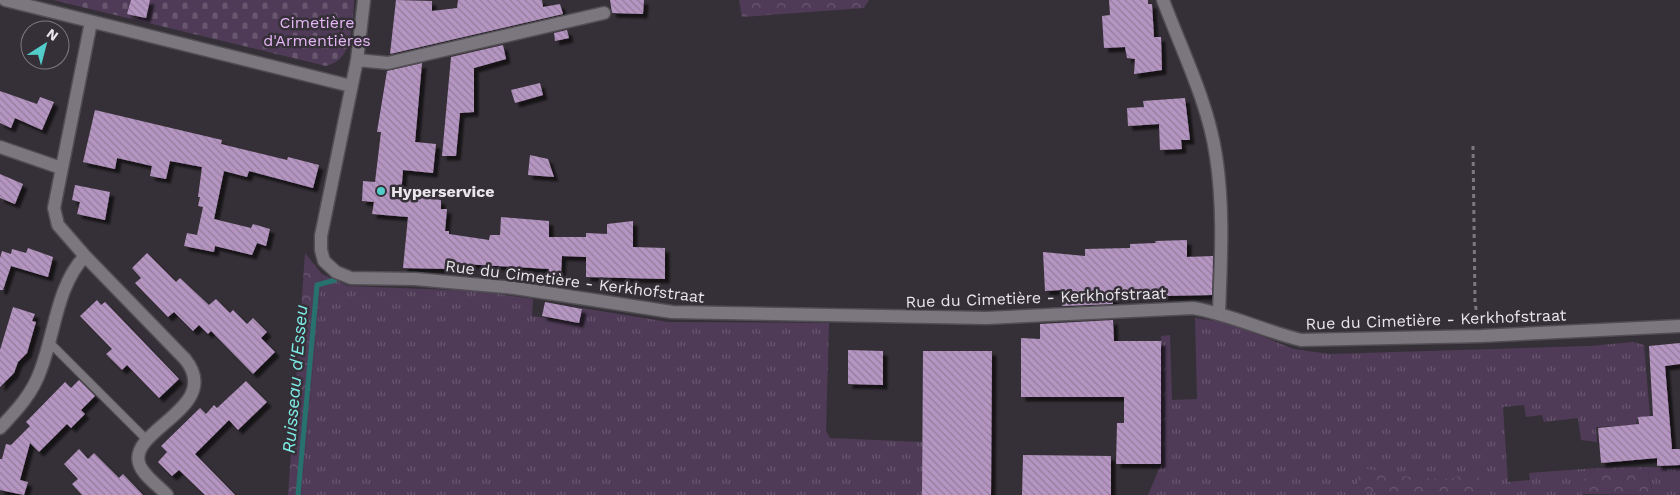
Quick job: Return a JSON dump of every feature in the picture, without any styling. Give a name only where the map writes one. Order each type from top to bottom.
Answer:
[{"type":"street","points":[[5,0],[351,86],[357,60],[364,0]]},
{"type":"street","points":[[1164,0],[1199,93],[1216,156],[1221,226],[1219,312]]},
{"type":"street","points":[[357,60],[388,63],[604,13]]},
{"type":"street","points":[[91,22],[54,208],[55,218],[63,232],[185,359],[195,374],[193,393],[148,441],[139,454],[140,466],[167,495]]},
{"type":"street","name":"Rue du Cimetière - Kerkhofstraat","points":[[351,86],[320,244],[323,258],[329,266],[350,278],[415,279],[515,288],[672,312],[986,318],[1193,308],[1219,312],[1279,335],[1301,340],[1481,336],[1680,326]]},
{"type":"street","points":[[0,147],[62,168]]},
{"type":"street","points":[[0,428],[20,407],[32,389],[50,343],[67,282],[75,266],[85,256]]},
{"type":"lane","points":[[50,343],[148,441]]},
{"type":"path","points":[[1473,146],[1475,302],[1481,336]]},
{"type":"green space","name":"Cimetière d'Armentières","points":[[53,0],[354,0],[354,5],[351,33],[346,50],[335,63],[326,66]]},
{"type":"green space","points":[[739,0],[869,0],[864,8],[742,17]]},
{"type":"green space","points":[[305,253],[322,274],[301,495],[288,495]]},
{"type":"green space","points":[[322,274],[348,286],[478,291],[533,299],[532,316],[579,323],[582,308],[668,322],[829,323],[826,431],[830,438],[922,442],[922,495],[301,495]]},
{"type":"green space","points":[[1195,318],[1229,323],[1294,349],[1330,354],[1590,346],[1633,342],[1644,345],[1650,417],[1637,419],[1636,425],[1596,427],[1597,442],[1581,440],[1578,418],[1544,422],[1542,415],[1526,417],[1524,405],[1503,407],[1508,482],[1530,480],[1529,473],[1597,468],[1584,479],[1582,495],[1148,495],[1161,464],[1161,336],[1170,335],[1172,400],[1197,399]]},
{"type":"green space","points":[[1647,467],[1680,468],[1680,495],[1643,495],[1652,490]]},
{"type":"green space","points":[[1647,467],[1652,491],[1643,495],[1581,494],[1584,479],[1597,468]]},
{"type":"green space","points":[[1368,469],[1401,476],[1447,480],[1471,472],[1477,475],[1491,495],[1398,495],[1357,489],[1359,474]]},
{"type":"building","points":[[131,0],[150,0],[146,18],[127,14]]},
{"type":"building","points":[[396,0],[432,1],[432,11],[457,8],[458,0],[542,0],[543,7],[560,4],[563,14],[390,54]]},
{"type":"building","points":[[610,0],[644,0],[643,14],[612,13]]},
{"type":"building","points":[[1109,0],[1148,0],[1148,4],[1152,4],[1154,37],[1161,37],[1162,70],[1134,74],[1135,59],[1127,58],[1125,47],[1104,48],[1102,16],[1110,15]]},
{"type":"building","points":[[567,30],[569,38],[555,41],[554,33]]},
{"type":"building","points":[[503,45],[506,59],[474,68],[474,112],[460,113],[456,156],[442,156],[451,57]]},
{"type":"building","points":[[422,63],[415,142],[436,144],[433,173],[403,170],[401,195],[441,200],[441,209],[447,209],[445,231],[449,231],[449,234],[489,240],[490,235],[500,235],[501,217],[549,221],[549,237],[586,237],[586,233],[607,234],[607,224],[633,221],[633,247],[665,248],[665,279],[586,277],[586,257],[562,256],[561,275],[548,275],[549,269],[446,263],[446,269],[403,268],[408,217],[372,214],[374,202],[362,201],[363,181],[375,182],[381,132],[377,132],[387,71]]},
{"type":"building","points":[[540,83],[543,95],[515,103],[511,90]]},
{"type":"building","points":[[0,91],[37,104],[40,97],[54,102],[42,130],[15,118],[11,128],[0,123]]},
{"type":"building","points":[[1185,98],[1190,140],[1181,140],[1182,149],[1160,150],[1159,124],[1128,126],[1127,108],[1144,107],[1143,101]]},
{"type":"building","points":[[95,110],[222,140],[221,144],[287,160],[288,157],[319,165],[313,188],[249,171],[247,177],[224,171],[214,219],[251,228],[253,224],[270,229],[266,246],[257,243],[252,255],[215,246],[214,252],[184,246],[187,233],[197,235],[203,207],[198,206],[202,167],[170,161],[166,179],[150,176],[152,166],[117,158],[115,169],[83,162]]},
{"type":"building","points":[[530,155],[548,159],[554,177],[528,175]]},
{"type":"building","points":[[0,174],[23,184],[15,204],[0,198]]},
{"type":"building","points":[[75,185],[110,192],[105,220],[77,214],[80,202],[72,200]]},
{"type":"building","points":[[1187,240],[1187,257],[1213,256],[1212,295],[1113,297],[1113,304],[1062,306],[1061,290],[1045,291],[1043,252],[1085,256],[1085,249],[1130,248],[1130,244]]},
{"type":"building","points":[[28,248],[53,257],[48,277],[11,266],[3,290],[0,290],[0,258],[2,251],[11,254],[12,249],[26,253]]},
{"type":"building","points":[[147,253],[176,282],[180,278],[209,305],[216,299],[230,313],[233,310],[247,324],[253,318],[267,332],[261,338],[275,352],[253,374],[211,331],[208,334],[199,325],[193,331],[174,312],[168,317],[135,283],[141,278],[132,268]]},
{"type":"building","points":[[97,300],[101,305],[105,302],[179,379],[159,398],[127,365],[122,370],[106,354],[112,349],[80,316]]},
{"type":"building","points":[[545,302],[582,309],[579,323],[542,316]]},
{"type":"building","points":[[13,307],[35,314],[32,321],[36,322],[27,353],[18,362],[14,373],[0,387],[0,350]]},
{"type":"building","points":[[1113,320],[1114,341],[1161,341],[1161,464],[1116,464],[1117,423],[1124,423],[1124,397],[1021,397],[1021,338],[1040,339],[1040,324]]},
{"type":"building","points":[[1680,343],[1680,364],[1665,366],[1672,449],[1680,449],[1680,465],[1657,466],[1657,458],[1601,463],[1598,428],[1639,424],[1638,417],[1653,416],[1649,346]]},
{"type":"building","points":[[848,350],[883,351],[883,385],[848,384]]},
{"type":"building","points":[[923,351],[992,351],[991,495],[922,495]]},
{"type":"building","points":[[79,380],[95,396],[81,410],[85,414],[71,428],[67,424],[39,452],[30,443],[20,480],[28,482],[24,495],[0,490],[0,459],[2,459],[6,444],[11,445],[30,426],[26,422],[65,382],[71,388]]},
{"type":"building","points":[[246,381],[267,402],[238,430],[229,420],[195,454],[235,495],[205,495],[179,470],[172,476],[158,462],[167,452],[161,446],[200,408],[206,414],[214,405],[217,408]]},
{"type":"building","points":[[79,449],[88,459],[94,453],[119,478],[123,474],[143,495],[82,495],[72,484],[78,479],[64,464]]},
{"type":"building","points":[[1023,455],[1111,456],[1111,495],[1022,495]]},
{"type":"waterway","name":"Ruisseau d'Esseu","points":[[298,495],[317,285],[335,280]]},
{"type":"place","name":"Hyperservice","points":[[381,191]]}]
